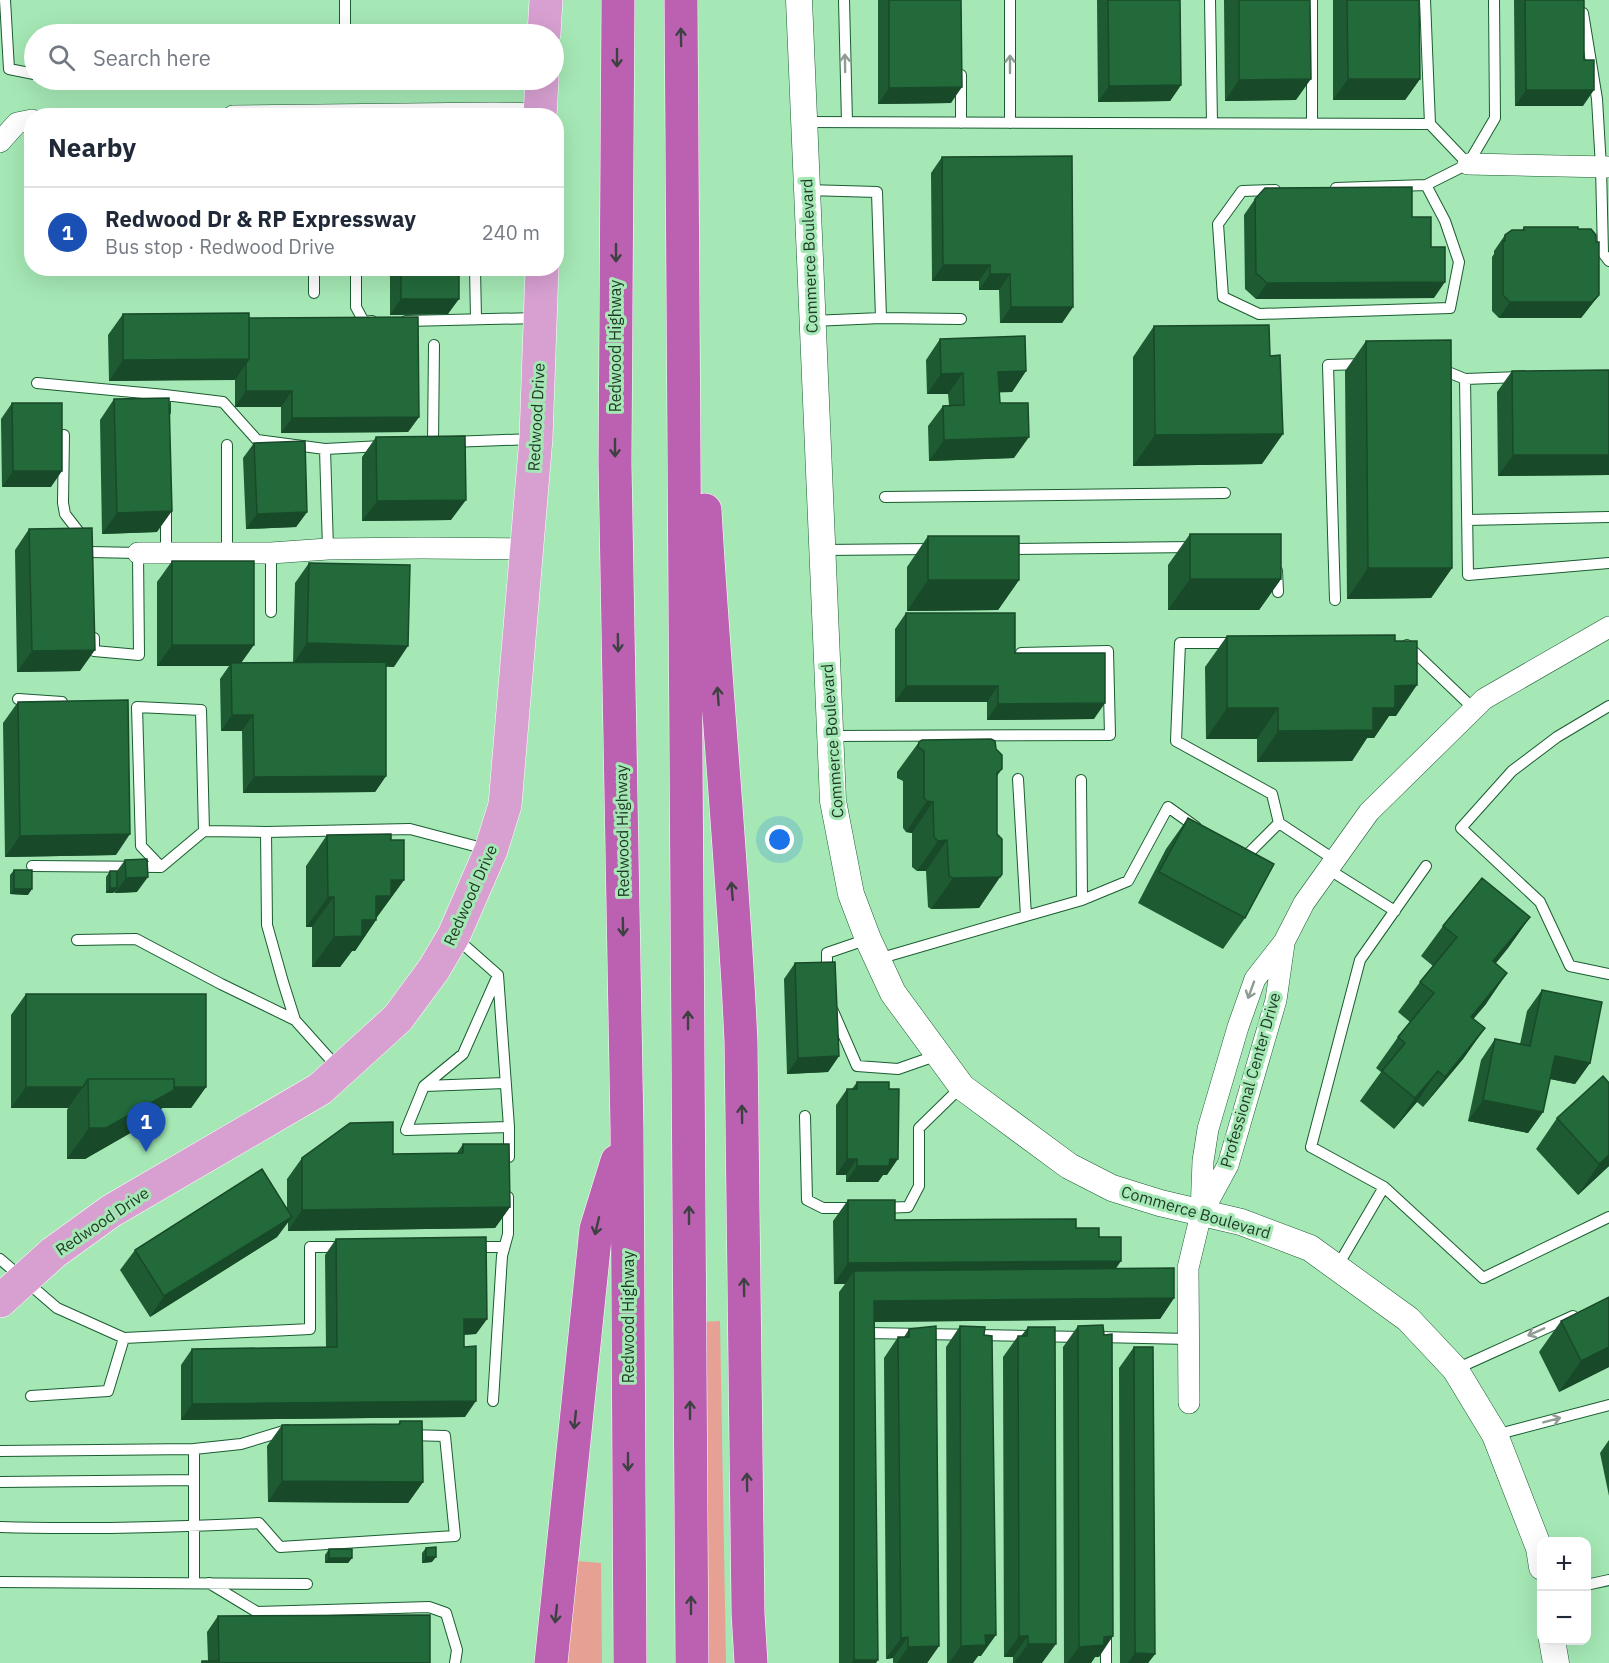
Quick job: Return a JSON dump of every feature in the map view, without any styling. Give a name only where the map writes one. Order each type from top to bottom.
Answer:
[{"type":"highway","name":"Redwood Highway","points":[[618,0],[615,463],[627,1130],[630,1663]]},
{"type":"highway","points":[[681,0],[692,1663]]},
{"type":"highway","points":[[682,74],[706,527],[741,1030],[748,1613],[751,1663]]},
{"type":"highway","points":[[551,1663],[596,1229],[627,1130]]},
{"type":"main road","points":[[545,24],[546,0]]},
{"type":"main road","points":[[540,108],[541,90]]},
{"type":"main road","name":"Redwood Drive","points":[[0,1301],[12,1270],[53,1253],[111,1211],[320,1089],[398,1018],[434,969],[454,935],[491,850],[505,805],[536,438],[542,276]]},
{"type":"street","name":"Commerce Boulevard","points":[[799,0],[833,801],[851,894],[893,993],[962,1087],[1069,1166],[1112,1188],[1201,1214],[1241,1222],[1310,1248],[1408,1319],[1455,1369],[1495,1435],[1537,1543]]},
{"type":"street","points":[[0,142],[17,123],[24,122]]},
{"type":"street","points":[[1468,164],[1605,167]]},
{"type":"street","points":[[138,553],[271,554],[328,549],[526,549]]},
{"type":"street","name":"Professional Center Drive","points":[[1189,1403],[1188,1268],[1201,1214],[1203,1161],[1208,1129],[1238,1027],[1256,979],[1284,942],[1304,903],[1370,812],[1484,699],[1609,627]]},
{"type":"street","name":"Professional Center Drive","points":[[1201,1214],[1228,1165],[1276,1000],[1284,942]]},
{"type":"street","points":[[1553,1645],[1556,1663]]},
{"type":"lane","points":[[5,0],[9,69],[24,72]]},
{"type":"lane","points":[[345,0],[345,24]]},
{"type":"lane","points":[[844,0],[847,122]]},
{"type":"lane","points":[[1010,0],[1010,123]]},
{"type":"lane","points":[[1210,0],[1212,123]]},
{"type":"lane","points":[[1312,0],[1312,124]]},
{"type":"lane","points":[[1425,0],[1430,124],[1468,164]]},
{"type":"lane","points":[[1322,189],[1426,185],[1468,164],[1495,118],[1494,0]]},
{"type":"lane","points":[[1583,13],[1605,167],[1603,253],[1609,261]]},
{"type":"lane","points":[[961,67],[962,123]]},
{"type":"lane","points":[[804,122],[1430,124]]},
{"type":"lane","points":[[1288,190],[1242,191],[1218,224],[1223,297],[1259,314],[1450,308],[1459,262],[1445,221],[1426,185]]},
{"type":"lane","points":[[807,190],[877,192],[881,318]]},
{"type":"lane","points":[[314,276],[314,292]]},
{"type":"lane","points":[[356,276],[356,307],[364,322],[540,318]]},
{"type":"lane","points":[[475,276],[476,319]]},
{"type":"lane","points":[[812,321],[881,318],[961,319]]},
{"type":"lane","points":[[434,345],[428,443],[536,438]]},
{"type":"lane","points":[[1422,362],[1465,379],[1537,377]]},
{"type":"lane","points":[[1335,600],[1328,365],[1375,364]]},
{"type":"lane","points":[[1465,379],[1468,575],[1609,563]]},
{"type":"lane","points":[[37,383],[223,402],[257,440],[325,449],[390,445]]},
{"type":"lane","points":[[165,395],[165,418]]},
{"type":"lane","points":[[64,435],[63,503],[65,514],[80,532],[91,558],[138,553],[139,655],[94,651],[94,629]]},
{"type":"lane","points":[[227,445],[227,553]]},
{"type":"lane","points":[[325,449],[328,549]]},
{"type":"lane","points":[[885,497],[1225,493]]},
{"type":"lane","points":[[165,497],[166,553]]},
{"type":"lane","points":[[1467,520],[1609,518]]},
{"type":"lane","points":[[988,549],[1203,547]]},
{"type":"lane","points":[[822,550],[940,549]]},
{"type":"lane","points":[[271,554],[271,612]]},
{"type":"lane","points":[[1276,558],[1278,592]]},
{"type":"lane","points":[[1391,641],[1402,641],[1474,709]]},
{"type":"lane","points":[[1250,642],[1180,643],[1176,741],[1272,794],[1279,823],[1395,911]]},
{"type":"lane","points":[[830,736],[1110,735],[1108,651],[1022,653]]},
{"type":"lane","points":[[18,699],[77,703]]},
{"type":"lane","points":[[1609,706],[1557,737],[1512,771],[1461,828],[1540,902],[1570,966],[1609,974]]},
{"type":"lane","points":[[125,707],[201,710],[204,831]]},
{"type":"lane","points":[[137,707],[141,846],[161,867]]},
{"type":"lane","points":[[1018,779],[1026,916]]},
{"type":"lane","points":[[1082,780],[1082,900]]},
{"type":"lane","points":[[827,982],[827,952],[873,949],[1026,916],[1082,900],[1128,881],[1168,807],[1206,833]]},
{"type":"lane","points":[[1234,852],[1244,858],[1279,823]]},
{"type":"lane","points":[[32,866],[161,867],[204,831],[410,829],[491,850]]},
{"type":"lane","points":[[267,832],[267,925],[295,1020]]},
{"type":"lane","points":[[1426,866],[1360,960],[1311,1147],[1384,1187],[1483,1278],[1609,1216]]},
{"type":"lane","points":[[454,935],[498,975],[509,1127],[508,1163]]},
{"type":"lane","points":[[77,940],[136,939],[295,1020],[340,1071]]},
{"type":"lane","points":[[498,975],[463,1054],[424,1086],[406,1130],[509,1127]]},
{"type":"lane","points":[[831,1003],[833,1014],[857,1066],[898,1069],[938,1054]]},
{"type":"lane","points":[[424,1086],[505,1083]]},
{"type":"lane","points":[[805,1116],[807,1200],[823,1208],[908,1207],[919,1186],[919,1128],[962,1087]]},
{"type":"lane","points":[[493,1401],[502,1256],[508,1234],[508,1187]]},
{"type":"lane","points":[[1337,1267],[1384,1187]]},
{"type":"lane","points":[[12,1270],[57,1308],[124,1338],[310,1329],[310,1247],[356,1247]]},
{"type":"lane","points":[[459,1247],[504,1247]]},
{"type":"lane","points":[[1455,1369],[1588,1309]]},
{"type":"lane","points":[[869,1357],[869,1333],[1103,1343],[1189,1339]]},
{"type":"lane","points":[[31,1396],[108,1391],[124,1338]]},
{"type":"lane","points":[[1495,1435],[1609,1405]]},
{"type":"lane","points":[[0,1451],[194,1449],[241,1444],[287,1430],[298,1431]]},
{"type":"lane","points":[[0,1527],[194,1526],[259,1523],[280,1547],[454,1536],[445,1436],[400,1435]]},
{"type":"lane","points":[[194,1449],[194,1583]]},
{"type":"lane","points":[[0,1482],[194,1480]]},
{"type":"lane","points":[[1591,1584],[1609,1580]]},
{"type":"lane","points":[[0,1582],[307,1584]]},
{"type":"lane","points":[[209,1583],[257,1612],[429,1607],[446,1613],[457,1650],[455,1663]]},
{"type":"lane","points":[[1106,1628],[1106,1663]]},
{"type":"shaded area","points":[[720,1321],[726,1663],[705,1663],[701,1322]]},
{"type":"shaded area","points":[[578,1561],[601,1563],[602,1663],[567,1663]]},
{"type":"building","points":[[889,0],[961,0],[962,87],[889,88]]},
{"type":"building","points":[[1108,0],[1180,0],[1181,85],[1109,86]]},
{"type":"building","points":[[1239,0],[1310,0],[1311,79],[1239,80]]},
{"type":"building","points":[[1347,0],[1419,0],[1420,79],[1348,79]]},
{"type":"building","points":[[1525,0],[1584,0],[1584,60],[1594,60],[1594,90],[1526,90]]},
{"type":"building","points":[[1072,156],[1073,307],[1011,307],[1010,274],[990,274],[990,265],[943,265],[942,157]]},
{"type":"building","points":[[1412,187],[1412,217],[1431,217],[1431,247],[1445,247],[1445,282],[1267,283],[1256,273],[1255,199],[1265,188]]},
{"type":"building","points":[[1524,227],[1591,229],[1596,235],[1596,242],[1599,242],[1599,295],[1592,302],[1510,302],[1503,295],[1503,241],[1505,241],[1505,235],[1512,230],[1524,230]]},
{"type":"building","points":[[401,276],[459,276],[459,299],[401,299]]},
{"type":"building","points":[[249,313],[249,359],[123,360],[123,314]]},
{"type":"building","points":[[418,317],[419,417],[292,418],[292,391],[246,391],[249,318]]},
{"type":"building","points":[[1269,325],[1270,356],[1280,355],[1283,434],[1155,435],[1154,326]]},
{"type":"building","points":[[1025,336],[1026,371],[998,372],[1000,403],[1028,403],[1029,437],[944,440],[943,406],[964,405],[963,373],[941,374],[940,339]]},
{"type":"building","points":[[1451,340],[1452,568],[1368,568],[1366,341]]},
{"type":"building","points":[[1609,370],[1609,455],[1513,455],[1512,371]]},
{"type":"building","points":[[169,398],[172,511],[117,513],[114,399]]},
{"type":"building","points":[[12,403],[62,403],[62,471],[13,471]]},
{"type":"building","points":[[465,436],[466,500],[377,501],[376,437]]},
{"type":"building","points":[[305,441],[307,512],[257,514],[254,443]]},
{"type":"building","points":[[92,528],[95,650],[32,651],[29,529]]},
{"type":"building","points":[[1190,534],[1281,534],[1281,579],[1190,579]]},
{"type":"building","points":[[928,536],[1019,536],[1019,580],[928,580]]},
{"type":"building","points":[[172,561],[254,561],[254,645],[172,645]]},
{"type":"building","points":[[309,563],[410,565],[408,646],[307,643]]},
{"type":"building","points":[[906,613],[1015,613],[1015,653],[1105,653],[1105,703],[998,704],[998,686],[906,686]]},
{"type":"building","points":[[1395,635],[1395,641],[1417,641],[1417,685],[1395,686],[1395,708],[1373,708],[1373,730],[1278,731],[1278,708],[1227,708],[1227,636]]},
{"type":"building","points":[[386,662],[386,776],[254,777],[253,715],[232,715],[231,663]]},
{"type":"building","points":[[128,700],[130,834],[20,836],[18,702]]},
{"type":"building","points":[[991,739],[995,741],[996,749],[1002,755],[1002,769],[997,773],[997,834],[1002,839],[1002,874],[1000,877],[953,878],[949,876],[947,840],[938,841],[934,837],[933,802],[924,798],[924,751],[918,747],[919,742],[922,740]]},
{"type":"building","points":[[1188,818],[1274,864],[1245,918],[1159,872]]},
{"type":"building","points":[[391,834],[391,840],[404,840],[404,880],[391,880],[391,896],[376,896],[376,920],[362,920],[362,936],[334,937],[334,897],[328,897],[327,835]]},
{"type":"building","points":[[147,859],[148,877],[126,878],[125,860]]},
{"type":"building","points":[[14,870],[32,870],[32,889],[14,889]]},
{"type":"building","points":[[110,871],[117,871],[117,888],[110,888]]},
{"type":"building","points":[[1482,878],[1530,917],[1493,961],[1507,973],[1471,1017],[1485,1028],[1445,1077],[1438,1071],[1415,1098],[1382,1071],[1405,1043],[1398,1037],[1434,993],[1420,982],[1457,937],[1443,926]]},
{"type":"building","points":[[835,962],[839,1056],[798,1058],[795,963]]},
{"type":"building","points":[[1542,990],[1602,1002],[1590,1063],[1555,1056],[1543,1112],[1483,1100],[1495,1039],[1530,1046]]},
{"type":"building","points":[[26,994],[206,994],[206,1087],[174,1087],[174,1079],[88,1079],[83,1087],[26,1087]]},
{"type":"building","points":[[1603,1076],[1609,1083],[1609,1155],[1599,1164],[1557,1118]]},
{"type":"building","points":[[88,1079],[174,1079],[174,1090],[106,1128],[89,1128]]},
{"type":"building","points":[[857,1082],[889,1082],[889,1089],[899,1089],[898,1159],[890,1159],[889,1166],[857,1166],[857,1159],[847,1159],[847,1089],[857,1089]]},
{"type":"building","points":[[393,1122],[393,1154],[463,1153],[463,1144],[509,1144],[510,1207],[302,1210],[302,1158],[350,1123]]},
{"type":"building","points":[[262,1169],[292,1217],[164,1296],[135,1250]]},
{"type":"building","points":[[848,1200],[895,1200],[895,1220],[1076,1219],[1076,1228],[1099,1228],[1099,1237],[1121,1237],[1121,1261],[848,1263]]},
{"type":"building","points":[[486,1237],[487,1319],[464,1319],[464,1347],[476,1346],[476,1401],[192,1404],[192,1349],[337,1347],[336,1239]]},
{"type":"building","points":[[1174,1268],[1174,1298],[874,1301],[878,1660],[854,1660],[854,1271]]},
{"type":"building","points":[[1609,1297],[1609,1347],[1581,1361],[1561,1321]]},
{"type":"building","points":[[1103,1325],[1104,1335],[1112,1334],[1113,1636],[1104,1637],[1104,1645],[1079,1647],[1078,1326]]},
{"type":"building","points":[[936,1326],[939,1646],[908,1647],[908,1637],[901,1638],[898,1337],[909,1337],[909,1329]]},
{"type":"building","points":[[960,1326],[985,1327],[984,1335],[992,1336],[996,1635],[985,1635],[986,1645],[961,1646]]},
{"type":"building","points":[[1028,1327],[1055,1327],[1056,1644],[1028,1644],[1028,1636],[1019,1636],[1018,1336],[1027,1336]]},
{"type":"building","points":[[1134,1347],[1153,1347],[1155,1654],[1135,1653]]},
{"type":"building","points":[[400,1421],[422,1421],[423,1482],[282,1481],[282,1425],[400,1424]]},
{"type":"building","points":[[436,1547],[436,1557],[426,1557],[426,1548]]},
{"type":"building","points":[[329,1549],[352,1549],[352,1558],[329,1558]]},
{"type":"building","points":[[430,1615],[430,1663],[202,1663],[202,1661],[219,1661],[218,1616]]},
{"type":"place","name":"Redwood Dr & RP Expressway","points":[[146,1152]]}]
